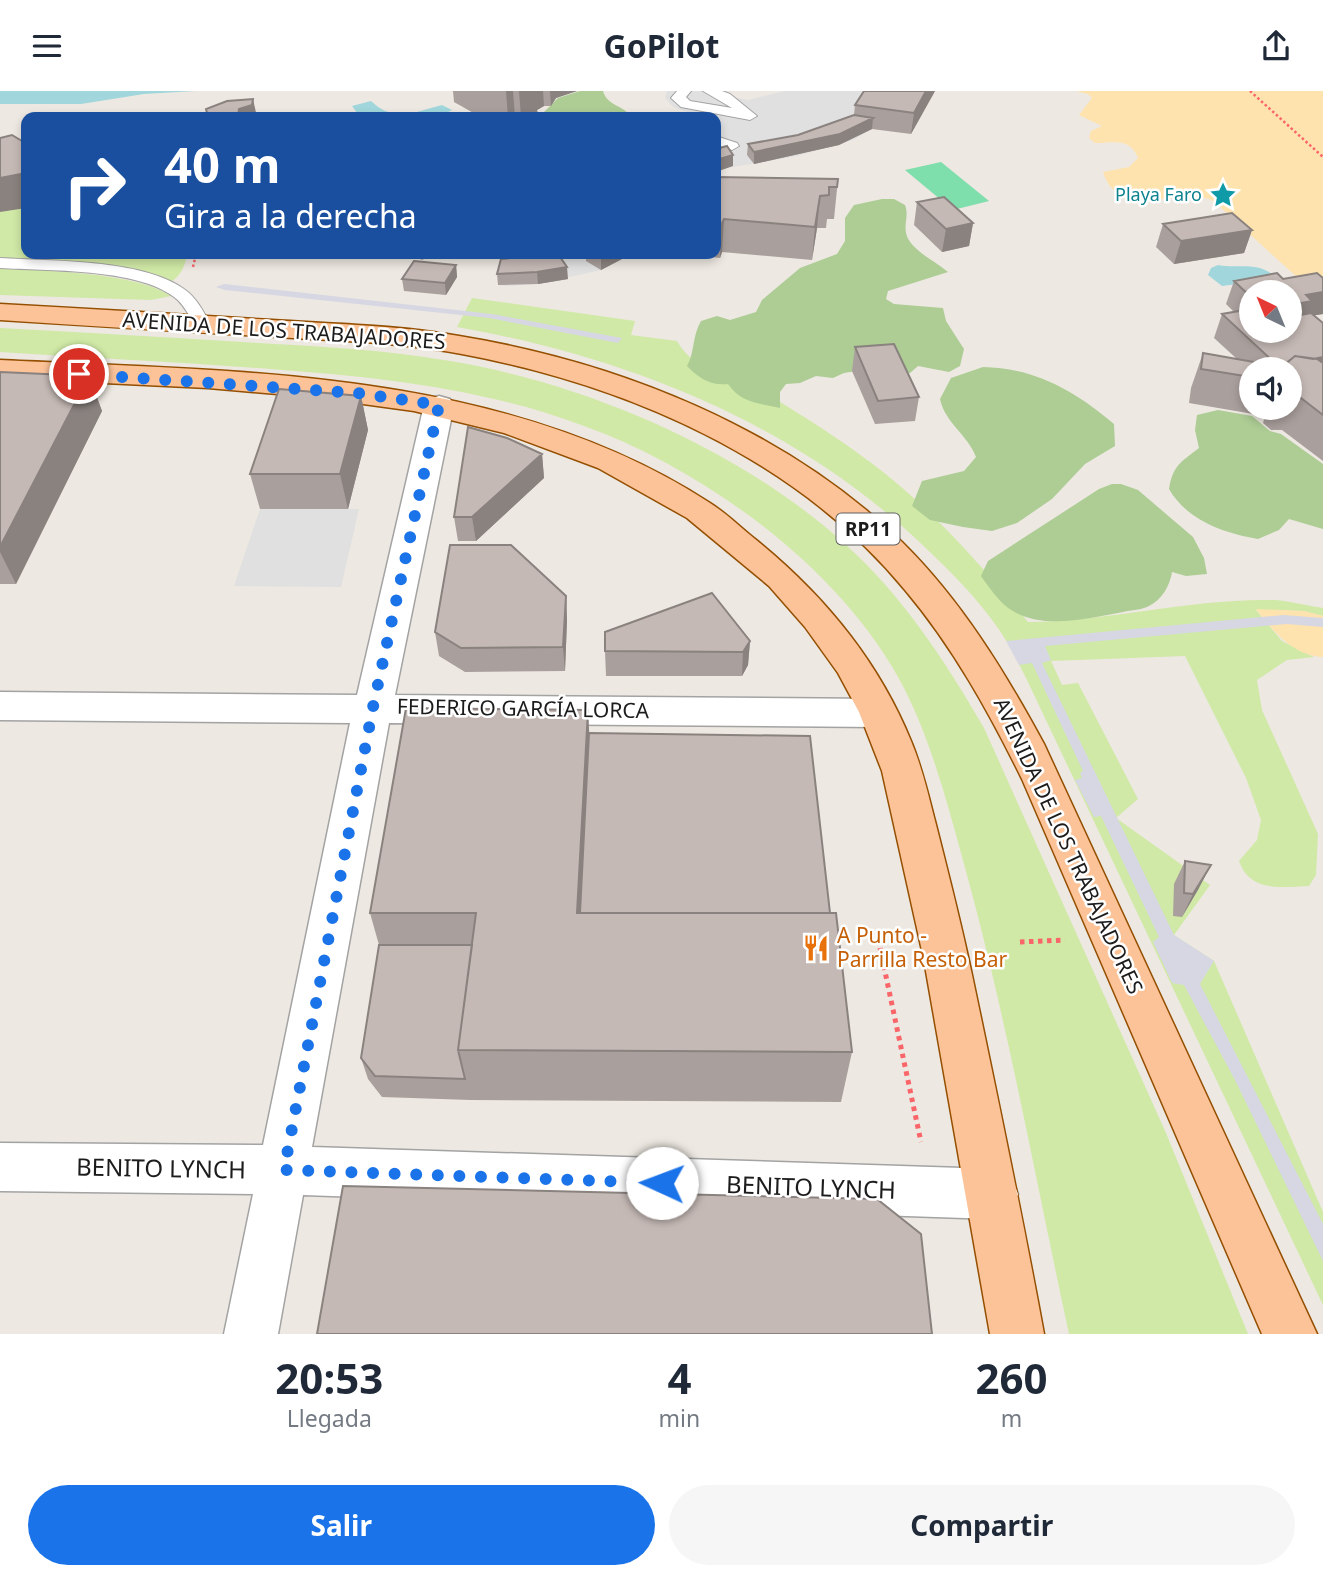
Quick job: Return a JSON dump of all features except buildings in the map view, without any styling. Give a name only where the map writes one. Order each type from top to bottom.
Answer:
[{"type":"main road","name":"AVENIDA DE LOS TRABAJADORES","points":[[0,312],[424,339],[530,358],[632,393],[732,437],[825,494],[864,526],[915,579],[953,624],[1008,709],[1210,1151],[1290,1334]]},
{"type":"main road","points":[[0,369],[330,391],[439,405],[505,422],[588,451],[664,487],[748,545],[824,625],[852,664],[900,763],[918,836],[993,1193],[1017,1334]]},
{"type":"street","points":[[251,1334],[373,707],[439,405]]},
{"type":"street","name":"FEDERICO GARCÍA LORCA","points":[[0,706],[878,713]]},
{"type":"street","name":"BENITO LYNCH","points":[[0,1167],[284,1170],[993,1193]]},
{"type":"lane","points":[[684,91],[678,98],[686,104],[750,116],[725,97],[710,91]]},
{"type":"lane","points":[[721,142],[732,146]]},
{"type":"lane","points":[[0,263],[100,271],[155,282],[185,298],[202,323]]},
{"type":"path","points":[[1250,91],[1323,157]]},
{"type":"path","points":[[1020,942],[1068,940]]},
{"type":"path","points":[[880,948],[931,1192]]},
{"type":"green space","points":[[580,91],[603,91],[608,100],[627,112],[544,112],[558,98]]},
{"type":"green space","points":[[21,159],[21,259],[186,259],[180,273],[171,282],[134,270],[0,258],[0,161]]},
{"type":"green space","points":[[941,162],[989,201],[953,210],[905,170]]},
{"type":"green space","points":[[894,199],[905,205],[908,239],[948,272],[888,291],[886,299],[894,304],[943,308],[946,321],[964,349],[960,366],[949,372],[918,366],[910,373],[900,372],[893,365],[844,373],[833,378],[816,376],[800,383],[786,384],[780,392],[780,408],[744,399],[728,384],[705,380],[687,366],[701,321],[717,316],[730,320],[756,312],[762,300],[800,268],[837,254],[845,241],[845,218],[854,205]]},
{"type":"green space","points":[[0,268],[113,277],[155,288],[171,296],[151,300],[0,295]]},
{"type":"green space","points":[[472,298],[635,321],[631,335],[677,341],[695,361],[767,394],[835,437],[896,482],[956,539],[1028,622],[1090,618],[1244,600],[1281,601],[1323,608],[1323,616],[1304,611],[1256,610],[1282,641],[1314,657],[1287,660],[1257,680],[1262,710],[1318,834],[1316,875],[1309,886],[1268,886],[1251,879],[1244,871],[1239,861],[1257,840],[1261,820],[1246,778],[1185,656],[1051,661],[1062,685],[1078,683],[1138,799],[1116,818],[1210,885],[1174,935],[1214,961],[1323,1212],[1323,1305],[1026,678],[1007,642],[982,607],[942,564],[882,509],[828,469],[771,435],[712,405],[651,379],[523,340],[457,327]]},
{"type":"green space","points":[[0,328],[347,349],[424,357],[503,372],[609,404],[661,426],[759,479],[804,510],[845,544],[886,585],[922,630],[984,728],[1166,1133],[1248,1334],[1069,1334],[994,981],[952,820],[923,731],[904,688],[873,638],[836,592],[770,532],[709,488],[669,464],[606,434],[507,402],[429,386],[350,376],[0,352]]},
{"type":"green space","points":[[983,367],[1020,372],[1053,383],[1084,401],[1114,424],[1115,446],[1085,464],[1052,499],[1017,523],[992,531],[930,520],[912,506],[922,481],[964,471],[976,457],[947,415],[940,399],[951,378]]},
{"type":"green space","points":[[1218,410],[1239,414],[1239,420],[1257,420],[1323,464],[1323,529],[1289,519],[1279,530],[1258,539],[1219,529],[1186,509],[1169,489],[1179,465],[1199,448],[1195,430],[1197,415]]},
{"type":"green space","points":[[1112,484],[1138,490],[1193,537],[1204,558],[1207,574],[1186,576],[1172,572],[1165,592],[1149,606],[1082,619],[1039,620],[1026,617],[1004,604],[981,576],[988,561],[1099,489]]},
{"type":"sand","name":"Playa Faro","points":[[1076,91],[1323,91],[1323,300],[1219,205],[1209,199],[1134,199],[1121,195],[1110,187],[1103,172],[1129,167],[1138,158],[1135,151],[1126,144],[1095,143],[1089,138],[1091,131],[1102,126],[1079,115],[1092,98]]},
{"type":"sand","points":[[1256,609],[1304,611],[1323,616],[1323,657],[1312,656],[1293,647],[1277,634]]},
{"type":"shaded area","points":[[667,91],[725,91],[733,97],[748,100],[784,91],[876,91],[854,126],[872,129],[853,140],[797,156],[721,169],[721,112],[688,112],[673,107],[665,98]]},
{"type":"shaded area","points":[[504,259],[620,259],[601,270],[538,284],[498,285]]},
{"type":"shaded area","points":[[224,284],[492,314],[622,338],[618,343],[489,318],[216,287]]},
{"type":"shaded area","points":[[260,509],[359,509],[341,587],[234,586]]},
{"type":"shaded area","points":[[1284,615],[1323,618],[1323,627],[1287,624],[1045,646],[1051,660],[1042,663],[1174,935],[1214,961],[1200,984],[1323,1224],[1323,1261],[1235,1080],[1184,985],[1172,983],[1153,942],[1159,937],[1101,816],[1094,817],[1075,780],[1082,778],[1080,773],[1083,771],[1032,663],[1019,665],[1006,641]]},
{"type":"water","points":[[0,91],[195,91],[144,94],[81,104],[0,104]]},
{"type":"water","points":[[371,101],[388,112],[356,112],[352,106]]},
{"type":"water","points":[[442,105],[452,110],[448,112],[418,112]]},
{"type":"water","points":[[1218,265],[1253,267],[1273,275],[1269,280],[1239,280],[1239,284],[1222,286],[1208,275],[1211,268]]},
{"type":"place","name":"Playa Faro","points":[[1223,195]]},
{"type":"place","name":"A Punto - Parrilla Resto Bar","points":[[816,948]]},
{"type":"route","points":[[79,374],[357,393],[439,405],[373,707],[284,1170],[662,1183]]}]
